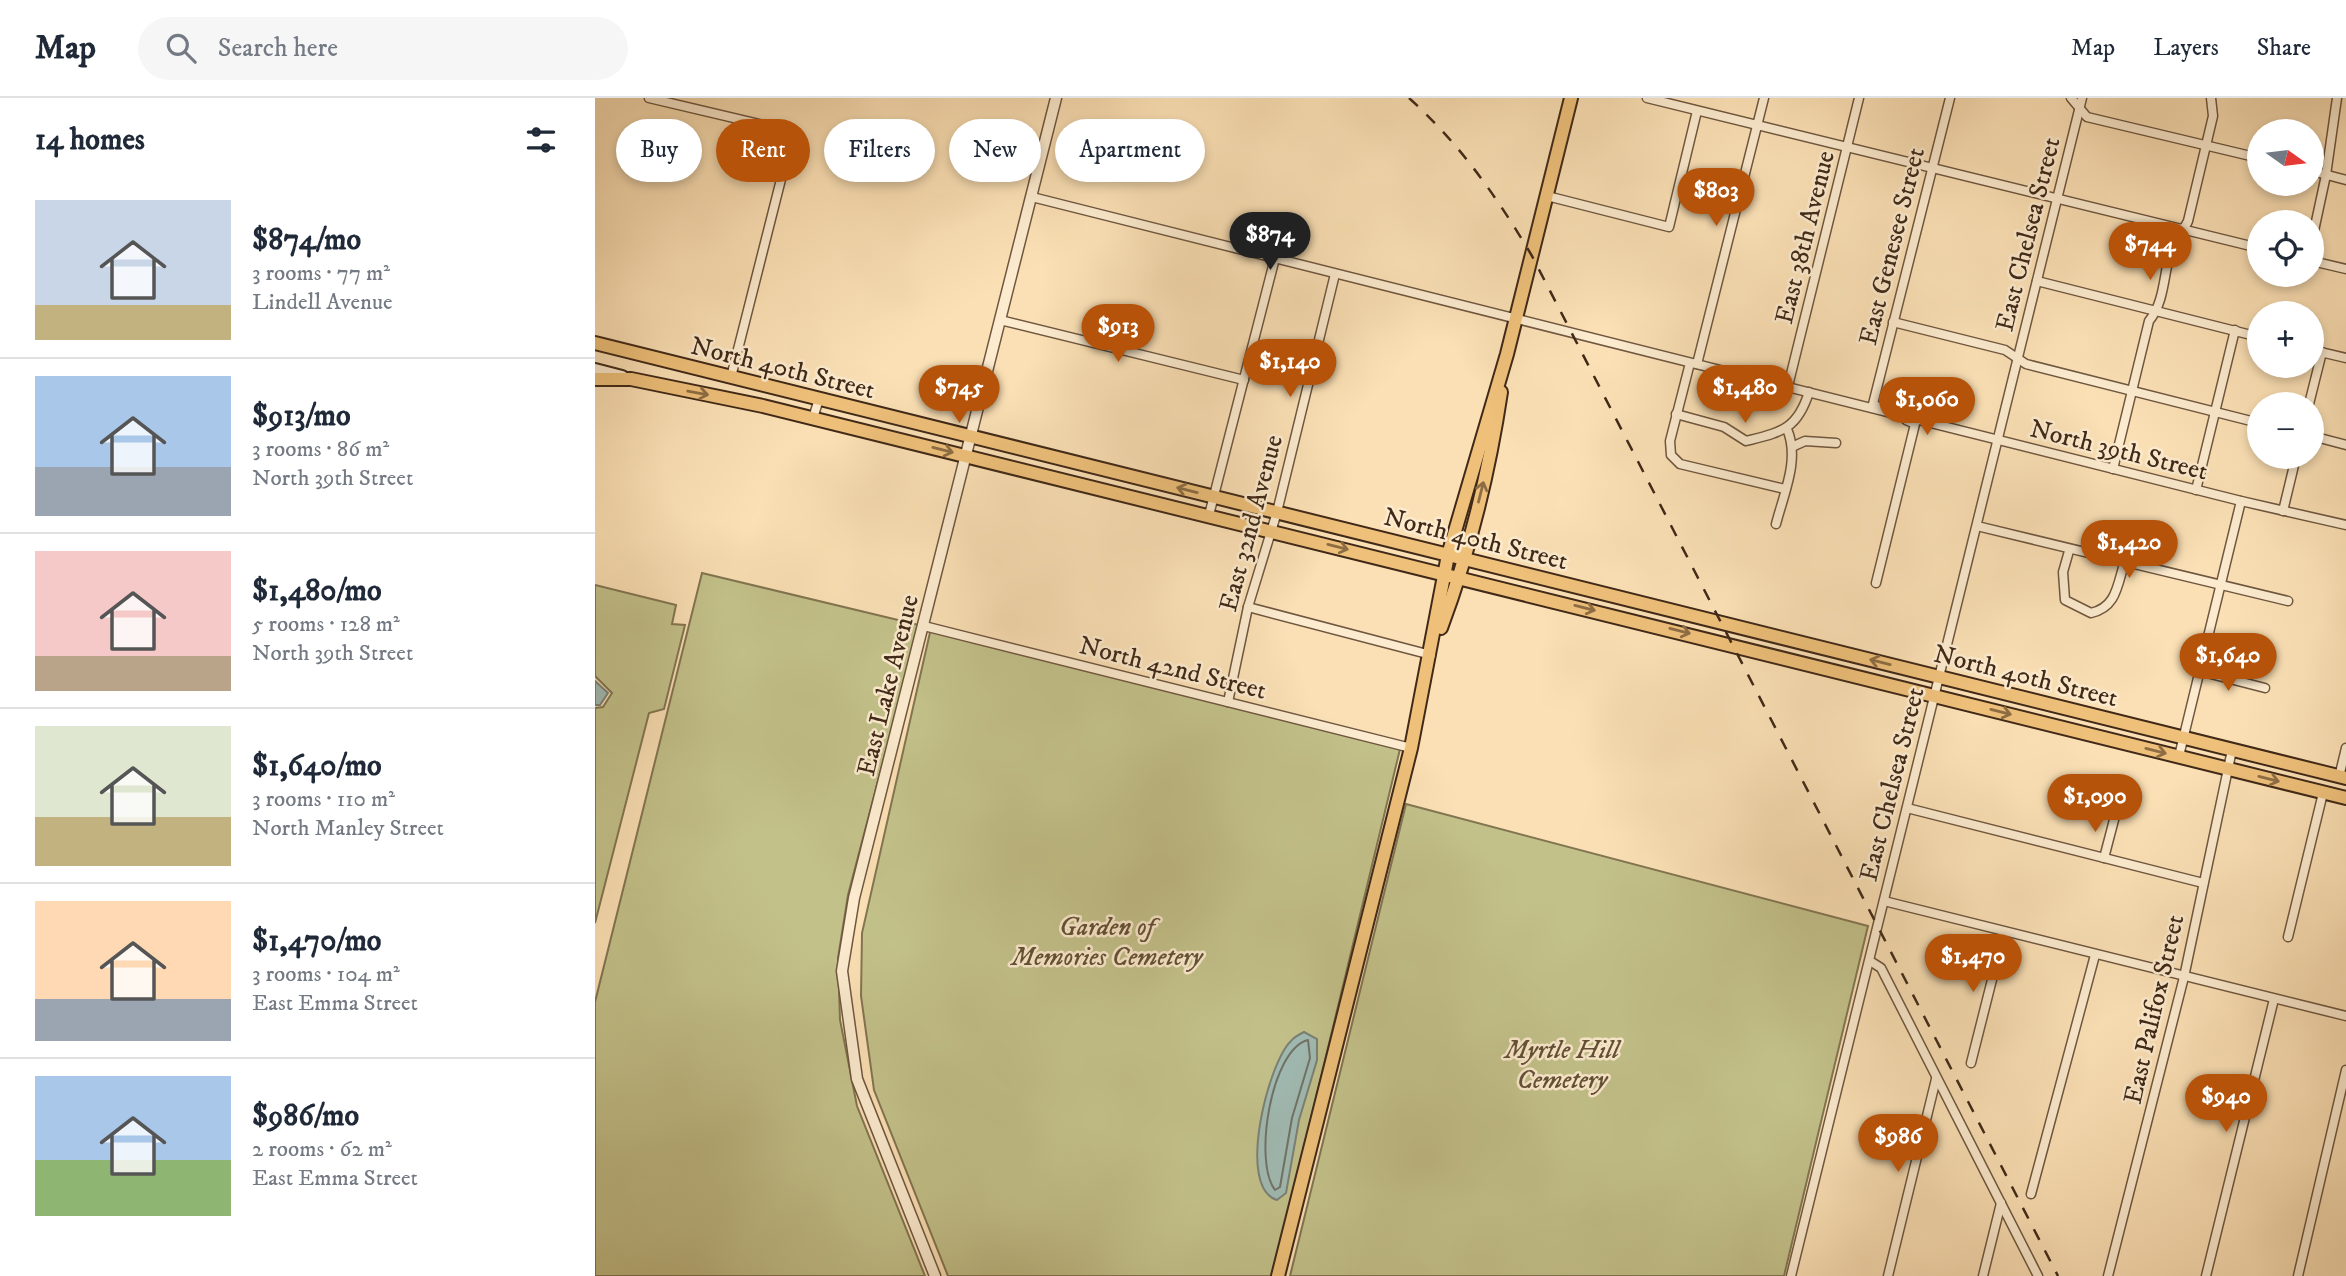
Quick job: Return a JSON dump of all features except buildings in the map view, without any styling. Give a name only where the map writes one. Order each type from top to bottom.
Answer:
[{"type":"main road","points":[[1278,1276],[1411,748],[1431,655],[1448,555],[1517,317],[1571,98]]},
{"type":"main road","name":"North 40th Street","points":[[595,343],[2342,778]]},
{"type":"main road","points":[[1431,655],[1464,558],[1488,462],[1507,354]]},
{"type":"main road","name":"North 40th Street","points":[[595,370],[814,418],[2346,798]]},
{"type":"main road","points":[[595,379],[631,379]]},
{"type":"street","points":[[649,98],[793,132],[731,377]]},
{"type":"street","name":"East Lake Avenue","points":[[935,1276],[856,1079],[842,971],[855,898],[1056,98]]},
{"type":"street","points":[[1647,98],[2247,245]]},
{"type":"street","points":[[1764,98],[1669,449],[1675,460],[1785,489]]},
{"type":"street","name":"East 38th Avenue","points":[[1788,386],[1859,98]]},
{"type":"street","name":"East Genesee Street","points":[[1876,583],[1915,424],[1873,404],[1951,98]]},
{"type":"street","points":[[2071,98],[2087,117],[2247,155]]},
{"type":"street","name":"East Chelsea Street","points":[[1791,1276],[2082,98]]},
{"type":"street","points":[[2113,469],[2149,321],[2157,311],[2175,239],[2185,230],[2213,116],[2211,98]]},
{"type":"street","points":[[2318,210],[2342,98]]},
{"type":"street","points":[[1547,196],[1669,227],[1697,111]]},
{"type":"street","points":[[2326,175],[2346,180]]},
{"type":"street","name":"North 39th Street","points":[[1032,197],[2196,490],[2346,525]]},
{"type":"street","points":[[1209,515],[1275,258]]},
{"type":"street","points":[[2324,264],[2346,269]]},
{"type":"street","name":"East 32nd Avenue","points":[[1228,702],[1248,607],[1277,512],[1335,274]]},
{"type":"street","points":[[2037,281],[2247,334]]},
{"type":"street","points":[[1000,320],[1244,380]]},
{"type":"street","points":[[1893,322],[2005,350],[2018,361],[2247,421]]},
{"type":"street","points":[[2196,490],[2235,330]]},
{"type":"street","points":[[2324,352],[2346,358]]},
{"type":"street","points":[[1677,414],[1724,427],[1745,441],[1787,429],[1802,412],[1809,392]]},
{"type":"street","points":[[814,418],[819,399]]},
{"type":"street","points":[[1776,524],[1794,446],[1787,429]]},
{"type":"street","points":[[2324,439],[2346,445]]},
{"type":"street","points":[[1794,446],[1805,441],[1836,443]]},
{"type":"street","points":[[1090,486],[1094,467]]},
{"type":"street","points":[[2283,511],[2293,469]]},
{"type":"street","points":[[2179,756],[2241,501]]},
{"type":"street","points":[[1977,527],[2288,601]]},
{"type":"street","points":[[2069,551],[2063,572],[2065,600],[2091,613],[2103,610],[2112,603],[2124,564]]},
{"type":"street","points":[[1614,615],[1618,597]]},
{"type":"street","points":[[1248,607],[1431,655]]},
{"type":"street","name":"North 42nd Street","points":[[924,626],[1411,748]]},
{"type":"street","points":[[1783,658],[1788,639]]},
{"type":"street","points":[[2199,671],[2265,688]]},
{"type":"street","points":[[2061,727],[2065,708]]},
{"type":"street","points":[[2133,745],[2137,726]]},
{"type":"street","points":[[2342,778],[2346,748]]},
{"type":"street","name":"East Palifox Street","points":[[2108,1276],[2185,977],[2232,750]]},
{"type":"street","points":[[2288,937],[2323,793]]},
{"type":"street","points":[[1907,808],[2203,883]]},
{"type":"street","points":[[2104,858],[2115,816]]},
{"type":"street","points":[[1884,901],[2346,1016]]},
{"type":"street","points":[[1971,1063],[2004,932]]},
{"type":"street","points":[[2031,1194],[2095,955]]},
{"type":"street","points":[[1870,961],[1881,968],[2039,1276]]},
{"type":"street","points":[[2206,1276],[2274,999]]},
{"type":"street","points":[[2298,1276],[2346,1070]]},
{"type":"street","points":[[1888,1276],[1936,1079]]},
{"type":"street","points":[[1983,1276],[2001,1203]]},
{"type":"green space","points":[[702,573],[919,625],[848,895],[838,958],[840,1020],[857,1106],[925,1276],[595,1276],[595,1002]]},
{"type":"green space","points":[[595,585],[676,605],[672,624],[685,625],[664,709],[649,713],[595,923],[595,708],[603,707],[612,693],[595,676]]},
{"type":"green space","name":"Garden of Memories Cemetery","points":[[931,628],[1401,745],[1273,1276],[948,1276],[874,1090],[861,996],[862,933]]},
{"type":"green space","name":"Myrtle Hill Cemetery","points":[[1406,804],[1868,926],[1784,1276],[1290,1276]]},
{"type":"water","points":[[595,681],[608,693],[600,705],[595,705]]},
{"type":"water","points":[[1304,1032],[1317,1039],[1317,1060],[1299,1120],[1286,1193],[1277,1200],[1265,1191],[1259,1173],[1257,1150],[1260,1124],[1273,1073],[1282,1054],[1292,1040]]},
{"type":"railway","points":[[1409,98],[1445,134],[1477,172],[1532,256],[2058,1276]]}]
